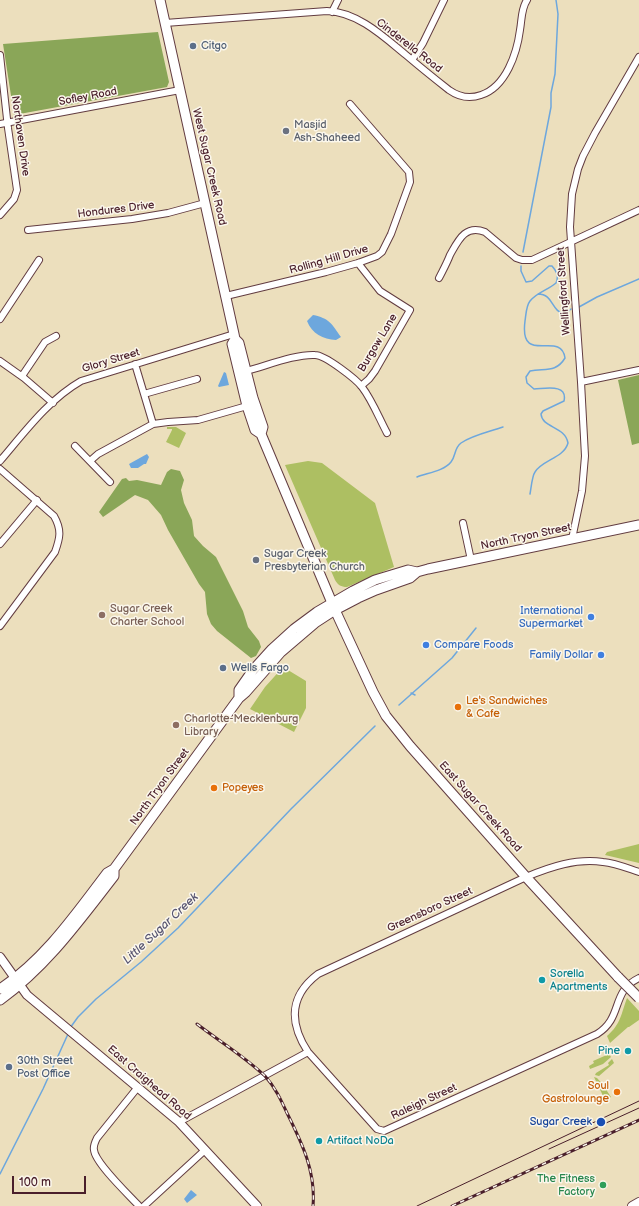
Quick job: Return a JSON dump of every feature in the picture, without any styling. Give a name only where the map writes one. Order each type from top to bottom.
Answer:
[{"type":"main road","name":"West Sugar Creek Road","points":[[160,0],[235,336],[239,343],[253,398],[263,427],[261,434]]},
{"type":"main road","name":"West Sugar Creek Road","points":[[235,336],[232,344],[247,406],[255,430],[261,434],[333,607]]},
{"type":"main road","name":"North Tryon Street","points":[[0,1000],[57,938],[107,873],[114,869],[239,698],[239,690],[253,670],[272,648],[300,624],[333,607],[410,578],[417,572],[428,568],[639,525]]},
{"type":"main road","name":"East Sugar Creek Road","points":[[333,607],[386,716],[526,877],[639,998]]},
{"type":"main road","name":"North Tryon Street","points":[[0,989],[18,982]]},
{"type":"street","points":[[332,12],[338,0]]},
{"type":"street","points":[[412,60],[423,43],[444,0]]},
{"type":"street","name":"Cinderella Road","points":[[165,24],[332,12],[352,17],[368,26],[449,90],[459,95],[476,97],[488,92],[501,80],[510,63],[518,41],[523,9],[527,0]]},
{"type":"street","name":"Northaven Drive","points":[[0,55],[16,190],[14,199],[0,215]]},
{"type":"street","name":"Wellingford Street","points":[[572,539],[584,474],[581,382],[571,242],[570,212],[572,194],[578,169],[595,133],[639,57]]},
{"type":"street","name":"Sofley Road","points":[[0,124],[180,90]]},
{"type":"street","name":"Rolling Hill Drive","points":[[226,296],[295,280],[358,263],[377,256],[382,252],[393,228],[410,182],[410,176],[409,172],[350,104]]},
{"type":"street","name":"Hondures Drive","points":[[28,230],[132,220],[168,213],[205,203]]},
{"type":"street","points":[[439,278],[458,240],[469,232],[478,230],[485,232],[516,258],[526,260],[537,258],[639,210]]},
{"type":"street","points":[[0,319],[39,260]]},
{"type":"street","name":"Burgow Lane","points":[[358,263],[380,291],[410,310],[375,371],[369,380],[361,386]]},
{"type":"street","points":[[22,376],[45,342],[56,336]]},
{"type":"street","name":"Glory Street","points":[[0,461],[53,403],[72,386],[135,364],[235,336]]},
{"type":"street","points":[[246,371],[300,357],[315,355],[324,358],[361,386],[387,433]]},
{"type":"street","points":[[0,361],[22,376],[53,403]]},
{"type":"street","points":[[135,364],[153,424]]},
{"type":"street","points":[[581,382],[639,370]]},
{"type":"street","points":[[144,394],[197,379]]},
{"type":"street","points":[[90,461],[98,454],[153,424],[198,420],[247,406]]},
{"type":"street","points":[[75,446],[110,482]]},
{"type":"street","points":[[0,469],[37,500],[54,516],[59,524],[59,541],[55,552],[0,626]]},
{"type":"street","points":[[0,544],[37,500]]},
{"type":"street","points":[[463,523],[471,560]]},
{"type":"street","name":"Greensboro Street","points":[[308,1052],[301,1042],[296,1030],[294,1012],[298,996],[305,985],[310,979],[324,970],[526,877],[560,864],[601,861],[639,872]]},
{"type":"street","name":"East Craighead Road","points":[[0,957],[27,995],[179,1122],[257,1206]]},
{"type":"street","name":"Raleigh Street","points":[[308,1052],[377,1129],[384,1131],[600,1032],[608,1026],[612,1020],[623,990],[639,978]]},
{"type":"street","points":[[179,1122],[308,1052]]},
{"type":"street","points":[[138,1087],[97,1138],[94,1144],[94,1150],[98,1161],[139,1206]]},
{"type":"street","points":[[144,1206],[206,1150]]},
{"type":"street","points":[[632,1206],[639,1202]]},
{"type":"green space","points":[[158,32],[169,82],[167,87],[14,115],[3,44]]},
{"type":"green space","points":[[639,375],[639,443],[632,445],[618,380]]},
{"type":"green space","points":[[167,427],[176,427],[186,433],[179,448],[166,442],[172,430],[167,429]]},
{"type":"green space","points":[[308,461],[322,463],[375,503],[394,567],[347,587],[341,586],[337,583],[285,465]]},
{"type":"green space","points":[[171,469],[180,471],[184,480],[181,490],[184,503],[192,520],[194,536],[216,557],[243,611],[248,627],[259,641],[261,647],[256,656],[251,658],[217,631],[211,624],[207,614],[205,592],[168,530],[161,515],[148,500],[135,495],[103,517],[99,512],[122,479],[126,478],[129,481],[137,480],[161,485],[167,472]]},
{"type":"green space","points":[[283,667],[306,681],[306,708],[294,732],[250,709],[265,687]]},
{"type":"green space","points":[[639,844],[639,863],[605,855],[607,852]]},
{"type":"green space","points":[[627,998],[639,1011],[639,1020],[628,1027],[610,1043],[607,1036],[612,1032],[618,1023]]},
{"type":"green space","points":[[609,1054],[611,1057],[603,1064],[590,1069],[589,1066],[594,1063],[593,1061]]},
{"type":"green space","points":[[612,1059],[614,1063],[599,1076],[595,1075],[609,1065],[608,1063]]},
{"type":"green space","points":[[594,1077],[597,1078],[608,1090],[607,1091],[611,1097],[605,1100]]},
{"type":"water","points":[[313,315],[330,322],[341,337],[336,340],[318,335],[309,326],[307,321]]},
{"type":"water","points":[[224,372],[226,373],[229,385],[219,387],[218,386]]},
{"type":"water","points":[[147,454],[149,457],[146,464],[138,468],[131,468],[129,464]]},
{"type":"water","points":[[191,1190],[197,1195],[187,1203],[184,1199]]},
{"type":"waterway","points":[[523,252],[551,107],[551,93],[555,74],[558,14],[556,0]]},
{"type":"waterway","name":"Little Sugar Creek","points":[[521,266],[521,271],[526,282],[532,281],[549,266],[552,266],[556,272],[556,283],[550,288],[536,295],[529,303],[525,321],[525,335],[528,342],[534,345],[556,346],[562,350],[565,358],[562,363],[554,368],[530,371],[526,377],[527,383],[534,389],[554,388],[559,389],[564,395],[564,401],[543,411],[541,414],[542,419],[545,422],[563,433],[568,443],[566,448],[558,456],[538,468],[535,472],[532,479],[530,494]]},
{"type":"waterway","name":"Little Sugar Creek","points":[[579,307],[597,297],[639,279]]},
{"type":"waterway","name":"Little Sugar Creek","points":[[538,294],[547,297],[560,313],[565,314],[571,309]]},
{"type":"waterway","points":[[417,477],[440,470],[448,465],[453,460],[459,445],[466,440],[503,427]]},
{"type":"waterway","name":"Little Sugar Creek","points":[[399,705],[452,658],[476,628]]},
{"type":"waterway","name":"Little Sugar Creek","points":[[411,693],[415,695]]},
{"type":"waterway","name":"Little Sugar Creek","points":[[70,1028],[78,1017],[96,999],[141,962],[178,928],[291,809],[375,726]]},
{"type":"waterway","name":"Little Sugar Creek","points":[[0,1174],[43,1089],[68,1034]]},
{"type":"tram line","points":[[417,1206],[639,1101]]},
{"type":"tram line","points":[[549,1149],[639,1108]]},
{"type":"railway","points":[[197,1024],[257,1069],[269,1080],[275,1089],[298,1135],[307,1158],[312,1181],[313,1206]]},
{"type":"railway","points":[[452,1206],[639,1120]]},
{"type":"place","name":"Citgo","points":[[193,46]]},
{"type":"place","name":"Masjid Ash-Shaheed","points":[[286,131]]},
{"type":"place","name":"Sugar Creek Presbyterian Church","points":[[256,560]]},
{"type":"place","name":"Sugar Creek Charter School","points":[[102,615]]},
{"type":"place","name":"International Supermarket","points":[[591,617]]},
{"type":"place","name":"Compare Foods","points":[[426,645]]},
{"type":"place","name":"Family Dollar","points":[[601,655]]},
{"type":"place","name":"Wells Fargo","points":[[223,668]]},
{"type":"place","name":"Le's Sandwiches & Cafe","points":[[458,707]]},
{"type":"place","name":"Charlotte-Mecklenburg Library","points":[[176,725]]},
{"type":"place","name":"Popeyes","points":[[214,788]]},
{"type":"place","name":"Sorella Apartments","points":[[542,980]]},
{"type":"place","name":"Pine","points":[[628,1051]]},
{"type":"place","name":"30th Street Post Office","points":[[9,1067]]},
{"type":"place","name":"Soul Gastrolounge","points":[[617,1092]]},
{"type":"place","name":"Sugar Creek","points":[[601,1122]]},
{"type":"place","name":"Artifact NoDa","points":[[319,1141]]},
{"type":"place","name":"The Fitness Factory","points":[[603,1185]]}]
